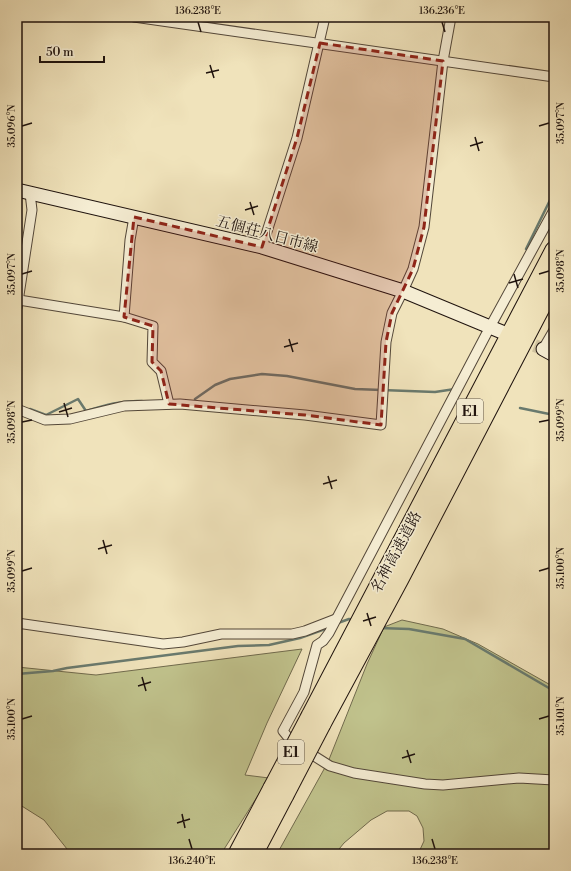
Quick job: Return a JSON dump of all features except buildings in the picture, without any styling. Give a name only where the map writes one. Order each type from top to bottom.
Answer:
[{"type":"highway","name":"名神高速道路","points":[[237,854],[278,792],[348,660],[554,250]]},
{"type":"highway","name":"名神高速道路","points":[[392,575],[554,283]]},
{"type":"highway","name":"名神高速道路","points":[[254,854],[278,792]]},
{"type":"main road","name":"五個荘八日市線","points":[[17,190],[262,247],[404,291],[496,330]]},
{"type":"street","points":[[134,17],[554,77]]},
{"type":"street","points":[[262,247],[298,138],[325,17]]},
{"type":"street","points":[[17,409],[46,420],[70,418],[124,406],[169,404],[304,415],[382,425],[386,342],[392,313],[404,291],[413,269],[424,227],[443,61],[451,17]]},
{"type":"street","points":[[30,193],[32,210],[18,304],[124,317],[153,326],[152,362],[161,371],[169,404]]},
{"type":"street","points":[[554,210],[496,330],[329,633],[323,641],[317,645],[304,692],[283,731],[292,742],[330,766],[354,773],[424,784],[443,785],[519,778],[554,780]]},
{"type":"street","points":[[124,317],[134,217]]},
{"type":"street","points":[[549,352],[554,330]]},
{"type":"street","points":[[17,623],[163,644],[221,634],[292,634],[335,621]]},
{"type":"highlighted area","points":[[320,43],[443,61],[424,227],[413,269],[392,313],[386,342],[381,425],[305,415],[169,404],[161,371],[152,362],[153,326],[124,317],[134,217],[262,247],[297,138]]},
{"type":"green space","points":[[402,620],[443,629],[478,644],[554,687],[554,854],[418,854],[424,841],[423,828],[417,816],[409,811],[387,811],[371,820],[344,843],[335,854],[277,854],[328,762],[367,664],[384,627]]},
{"type":"green space","points":[[302,649],[267,723],[245,775],[269,778],[221,854],[71,854],[44,820],[17,803],[17,667],[96,675]]},
{"type":"waterway","points":[[526,249],[554,192]]},
{"type":"waterway","points":[[195,399],[215,385],[230,379],[262,374],[287,376],[355,389],[435,392],[455,389]]},
{"type":"waterway","points":[[30,409],[46,415],[78,399],[86,411],[121,402],[142,401]]},
{"type":"waterway","points":[[520,408],[554,415]]},
{"type":"waterway","points":[[338,623],[349,619],[354,620]]},
{"type":"waterway","points":[[17,674],[53,671],[238,646],[269,645],[300,638],[328,628]]},
{"type":"waterway","points":[[379,628],[409,629],[465,639],[554,691]]},
{"type":"tunnel","points":[[517,338],[543,349]]}]
